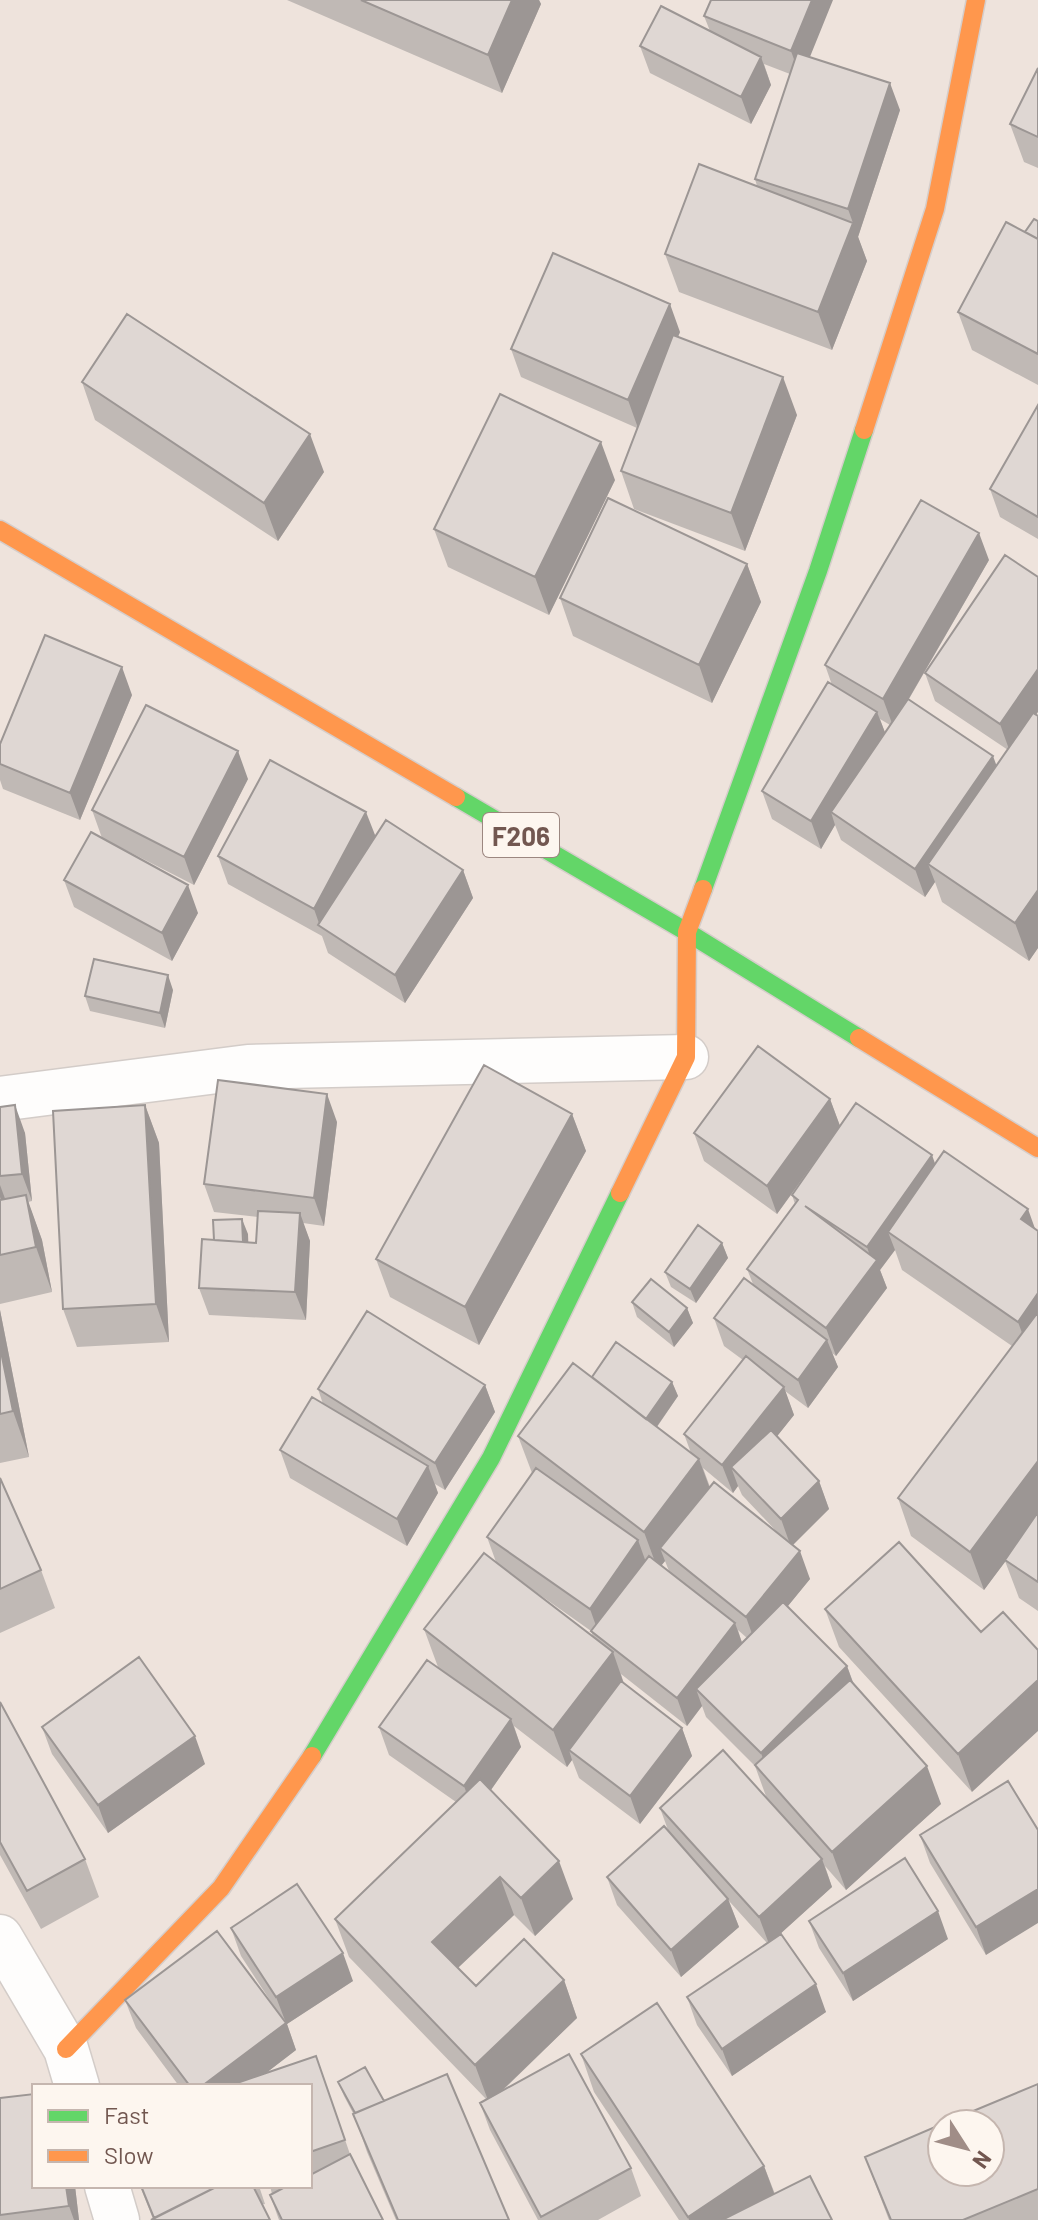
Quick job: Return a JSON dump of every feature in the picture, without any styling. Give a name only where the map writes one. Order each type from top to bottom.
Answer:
[{"type":"street","points":[[0,1937],[72,2068],[221,1888],[301,1774],[491,1458],[686,1057],[687,932],[818,571],[935,209],[976,0]]},
{"type":"street","name":"F206","points":[[0,530],[687,932],[1038,1148]]},
{"type":"street","points":[[0,1099],[248,1067],[686,1057]]},
{"type":"street","points":[[108,2188],[117,2220]]},
{"type":"shaded area","points":[[0,0],[1038,0],[1038,2220],[0,2220]]},
{"type":"building","points":[[361,0],[512,0],[488,55]]},
{"type":"building","points":[[711,0],[812,0],[791,51],[704,16]]},
{"type":"building","points":[[661,6],[761,57],[741,97],[640,46]]},
{"type":"building","points":[[797,53],[890,83],[848,209],[755,179]]},
{"type":"building","points":[[1038,68],[1038,137],[1010,124]]},
{"type":"building","points":[[699,164],[853,223],[818,312],[665,254]]},
{"type":"building","points":[[1034,219],[1038,221],[1038,239],[1025,232]]},
{"type":"building","points":[[1006,222],[1038,239],[1038,354],[958,312]]},
{"type":"building","points":[[553,253],[670,304],[628,400],[511,349]]},
{"type":"building","points":[[127,314],[310,434],[264,503],[82,382]]},
{"type":"building","points":[[673,335],[783,377],[731,513],[621,471]]},
{"type":"building","points":[[500,394],[601,442],[535,577],[434,529]]},
{"type":"building","points":[[1038,405],[1038,517],[990,489]]},
{"type":"building","points":[[608,498],[747,564],[699,665],[560,598]]},
{"type":"building","points":[[921,500],[979,533],[883,699],[825,665]]},
{"type":"building","points":[[1005,555],[1038,577],[1038,669],[1000,724],[925,673]]},
{"type":"building","points":[[45,635],[122,667],[70,793],[0,764],[0,744]]},
{"type":"building","points":[[828,682],[877,712],[811,821],[762,791]]},
{"type":"building","points":[[908,699],[993,756],[915,869],[831,812]]},
{"type":"building","points":[[146,705],[238,751],[184,857],[92,810]]},
{"type":"building","points":[[1033,713],[1038,716],[1038,890],[1015,923],[928,864]]},
{"type":"building","points":[[270,760],[366,812],[314,909],[218,856]]},
{"type":"building","points":[[386,820],[463,870],[395,975],[318,925]]},
{"type":"building","points":[[91,832],[188,885],[162,933],[64,880]]},
{"type":"building","points":[[94,959],[168,975],[160,1013],[85,996]]},
{"type":"building","points":[[758,1046],[830,1099],[767,1186],[694,1133]]},
{"type":"building","points":[[484,1065],[572,1114],[465,1307],[376,1259]]},
{"type":"building","points":[[218,1080],[327,1094],[314,1198],[204,1184]]},
{"type":"building","points":[[856,1103],[932,1155],[867,1247],[805,1206],[877,1260],[826,1328],[747,1269],[798,1200],[792,1195]]},
{"type":"building","points":[[15,1105],[22,1174],[0,1176],[0,1107]]},
{"type":"building","points":[[145,1105],[156,1304],[63,1309],[53,1111]]},
{"type":"building","points":[[944,1151],[1028,1209],[1021,1219],[1038,1231],[1038,1293],[1018,1322],[888,1232]]},
{"type":"building","points":[[26,1195],[36,1247],[0,1255],[0,1200]]},
{"type":"building","points":[[258,1211],[300,1213],[295,1292],[199,1288],[202,1239],[256,1243]]},
{"type":"building","points":[[242,1219],[243,1242],[214,1240],[213,1220]]},
{"type":"building","points":[[698,1225],[722,1243],[690,1289],[665,1272]]},
{"type":"building","points":[[744,1278],[827,1340],[798,1380],[714,1318]]},
{"type":"building","points":[[651,1279],[687,1308],[669,1332],[632,1302]]},
{"type":"building","points":[[367,1311],[485,1385],[435,1463],[318,1389]]},
{"type":"building","points":[[1038,1312],[1038,1461],[970,1552],[898,1498]]},
{"type":"building","points":[[616,1342],[672,1382],[646,1419],[592,1377]]},
{"type":"building","points":[[0,1347],[13,1411],[0,1414]]},
{"type":"building","points":[[746,1356],[784,1387],[722,1465],[684,1434]]},
{"type":"building","points":[[573,1363],[699,1459],[644,1532],[518,1436]]},
{"type":"building","points":[[312,1397],[428,1466],[397,1519],[280,1450]]},
{"type":"building","points":[[771,1430],[819,1481],[781,1519],[731,1467]]},
{"type":"building","points":[[536,1468],[638,1540],[590,1609],[487,1537]]},
{"type":"building","points":[[0,1478],[41,1570],[0,1589]]},
{"type":"building","points":[[714,1482],[800,1551],[746,1617],[660,1548]]},
{"type":"building","points":[[1038,1512],[1038,1582],[1005,1560]]},
{"type":"building","points":[[899,1542],[981,1632],[1003,1612],[1038,1650],[1038,1680],[958,1754],[825,1609]]},
{"type":"building","points":[[484,1553],[613,1652],[553,1730],[424,1629]]},
{"type":"building","points":[[649,1556],[735,1623],[677,1698],[591,1631]]},
{"type":"building","points":[[783,1602],[847,1666],[761,1753],[696,1689]]},
{"type":"building","points":[[139,1657],[195,1736],[98,1805],[42,1727]]},
{"type":"building","points":[[427,1660],[511,1719],[464,1786],[379,1727]]},
{"type":"building","points":[[850,1680],[927,1766],[832,1852],[755,1765]]},
{"type":"building","points":[[621,1681],[682,1728],[630,1796],[569,1750]]},
{"type":"building","points":[[0,1702],[85,1859],[27,1891],[0,1842]]},
{"type":"building","points":[[723,1750],[822,1859],[759,1917],[660,1808]]},
{"type":"building","points":[[480,1779],[559,1861],[521,1898],[500,1877],[432,1942],[476,1986],[524,1939],[564,1980],[475,2065],[335,1919]]},
{"type":"building","points":[[1008,1781],[1038,1830],[1038,1889],[976,1927],[920,1835]]},
{"type":"building","points":[[664,1826],[728,1899],[671,1950],[607,1877]]},
{"type":"building","points":[[905,1858],[938,1911],[843,1973],[809,1921]]},
{"type":"building","points":[[297,1884],[343,1953],[276,1997],[231,1928]]},
{"type":"building","points":[[217,1931],[286,2023],[205,2084],[188,2084],[125,2000]]},
{"type":"building","points":[[781,1934],[816,1984],[722,2049],[687,1997]]},
{"type":"building","points":[[657,2003],[764,2166],[688,2217],[581,2054]]},
{"type":"building","points":[[569,2054],[631,2168],[541,2217],[480,2103]]},
{"type":"building","points":[[316,2056],[345,2140],[312,2151],[312,2084],[234,2084]]},
{"type":"building","points":[[365,2067],[384,2101],[355,2113],[338,2082]]},
{"type":"building","points":[[447,2074],[509,2220],[398,2220],[353,2114]]},
{"type":"building","points":[[1038,2084],[1038,2189],[963,2220],[891,2220],[865,2157],[926,2131],[926,2188],[1006,2188],[1006,2108],[980,2108]]},
{"type":"building","points":[[32,2094],[32,2188],[66,2188],[69,2206],[0,2215],[0,2098]]},
{"type":"building","points":[[350,2154],[383,2220],[282,2220],[270,2195],[283,2188],[312,2188],[312,2174]]},
{"type":"building","points":[[810,2176],[832,2220],[722,2220]]},
{"type":"building","points":[[142,2188],[214,2188],[154,2218]]},
{"type":"building","points":[[214,2188],[254,2188],[270,2220],[151,2220]]},
{"type":"traffic: fast","points":[[703,889],[818,571],[864,430]]},
{"type":"traffic: fast","points":[[456,797],[687,932],[859,1038]]},
{"type":"traffic: fast","points":[[312,1756],[491,1458],[620,1193]]},
{"type":"traffic: slow","points":[[864,430],[935,209],[976,0]]},
{"type":"traffic: slow","points":[[0,530],[456,797]]},
{"type":"traffic: slow","points":[[620,1193],[686,1057],[687,932],[703,889]]},
{"type":"traffic: slow","points":[[859,1038],[1038,1148]]},
{"type":"traffic: slow","points":[[66,2049],[221,1888],[312,1756]]}]
